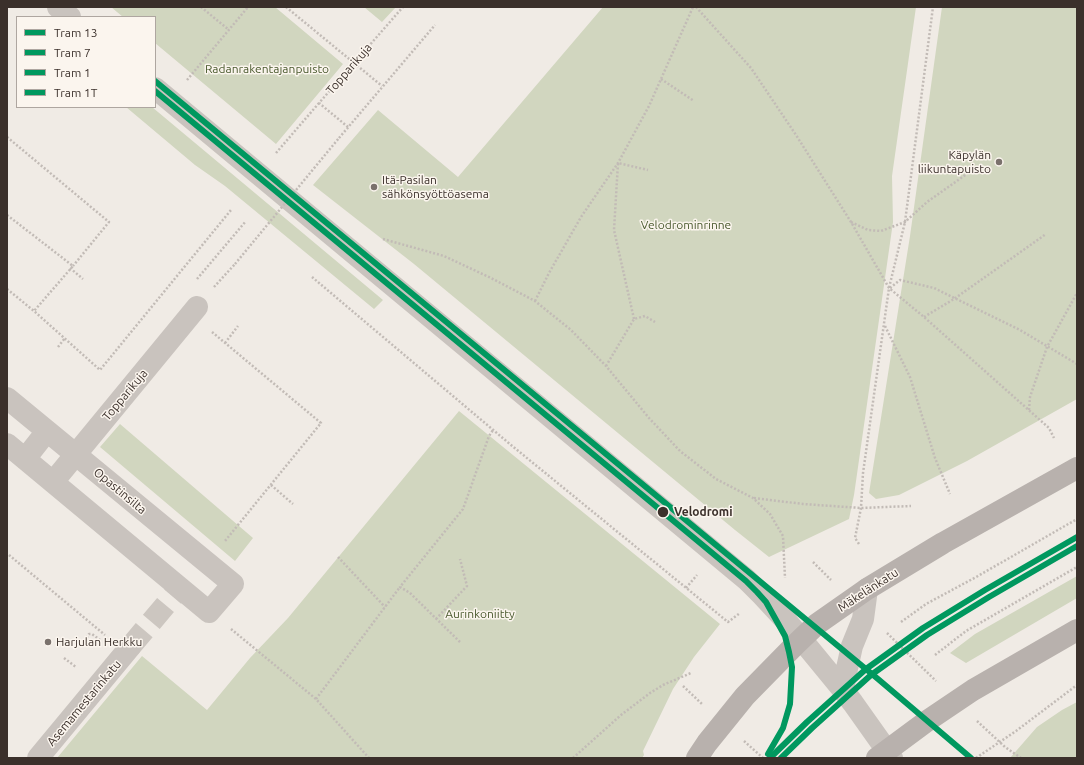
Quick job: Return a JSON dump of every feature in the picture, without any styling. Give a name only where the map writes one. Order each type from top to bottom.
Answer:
[{"type":"main road","name":"Mäkelänkatu","points":[[697,758],[707,743],[745,696],[817,624],[861,600],[943,543],[1077,468]]},
{"type":"main road","points":[[885,755],[973,690],[1077,630]]},
{"type":"street","points":[[58,7],[69,16]]},
{"type":"street","points":[[156,89],[747,580],[801,639],[843,690],[853,703],[885,755]]},
{"type":"street","name":"Topparikuja","points":[[60,488],[83,461],[194,311]]},
{"type":"street","name":"Opastinsilta","points":[[7,398],[233,584],[209,612]]},
{"type":"street","points":[[25,459],[47,431]]},
{"type":"street","points":[[7,444],[60,488],[177,591],[209,612]]},
{"type":"street","points":[[843,690],[852,646],[863,619],[861,600]]},
{"type":"street","name":"Asemamestarinkatu","points":[[38,758],[130,647]]},
{"type":"path","points":[[201,7],[229,30]]},
{"type":"path","points":[[185,83],[248,7]]},
{"type":"path","points":[[286,7],[382,86]]},
{"type":"path","name":"Topparikuja","points":[[348,127],[319,103],[403,7]]},
{"type":"path","points":[[535,301],[581,217],[618,163],[650,106],[694,7],[751,68],[796,135],[851,222],[889,288],[924,317],[1049,428],[1054,438]]},
{"type":"path","points":[[859,544],[855,538],[861,508],[863,473],[889,288],[905,222],[933,7]]},
{"type":"path","points":[[235,264],[382,86],[435,25]]},
{"type":"path","points":[[662,79],[694,101]]},
{"type":"path","points":[[281,147],[319,103]]},
{"type":"path","points":[[7,137],[109,222],[34,311]]},
{"type":"path","points":[[618,163],[648,170]]},
{"type":"path","points":[[606,366],[634,319],[614,230],[618,163]]},
{"type":"path","points":[[851,222],[868,230],[881,231],[905,222],[927,202],[971,172]]},
{"type":"path","points":[[7,289],[100,370],[231,210]]},
{"type":"path","points":[[7,215],[72,267],[83,278]]},
{"type":"path","points":[[196,281],[246,221]]},
{"type":"path","points":[[924,317],[954,299],[1046,234]]},
{"type":"path","points":[[377,238],[444,256],[491,278],[535,301],[571,330],[606,366],[649,418],[680,450],[716,479],[753,498],[770,514],[783,536],[785,578]]},
{"type":"path","points":[[312,277],[493,430],[728,622]]},
{"type":"path","points":[[889,288],[900,280],[934,288],[1020,330],[1077,364]]},
{"type":"path","points":[[1029,411],[1030,397],[1047,347],[1077,293]]},
{"type":"path","points":[[194,311],[226,343],[322,423],[207,563]]},
{"type":"path","points":[[634,319],[645,316],[655,322]]},
{"type":"path","points":[[884,324],[910,377],[935,458],[950,494]]},
{"type":"path","points":[[226,343],[238,326]]},
{"type":"path","points":[[58,347],[65,338]]},
{"type":"path","points":[[316,699],[400,587],[463,509],[489,436],[493,430]]},
{"type":"path","points":[[271,485],[293,504]]},
{"type":"path","points":[[753,498],[803,504],[861,508],[911,506]]},
{"type":"path","points":[[901,622],[926,604],[1077,519]]},
{"type":"path","points":[[9,555],[106,636]]},
{"type":"path","points":[[338,557],[385,607]]},
{"type":"path","points":[[436,619],[467,586],[460,559]]},
{"type":"path","points":[[813,562],[861,600],[957,701],[1004,747],[1021,758]]},
{"type":"path","points":[[935,655],[966,631],[1077,567]]},
{"type":"path","points":[[686,588],[700,571]]},
{"type":"path","points":[[400,587],[410,593],[460,642]]},
{"type":"path","points":[[209,612],[316,699],[369,758]]},
{"type":"path","points":[[92,634],[102,641]]},
{"type":"path","points":[[573,758],[621,715],[650,693],[667,682],[691,673]]},
{"type":"path","points":[[976,758],[1077,685]]},
{"type":"green space","name":"Radanrakentajanpuisto","points":[[111,7],[275,7],[343,64],[276,144],[156,44],[156,16],[122,16]]},
{"type":"green space","points":[[364,7],[396,7],[382,22]]},
{"type":"green space","name":"Velodrominrinne","points":[[603,7],[916,7],[892,176],[893,222],[854,495],[849,519],[769,557],[414,264],[313,185],[378,110],[458,177]]},
{"type":"green space","points":[[942,7],[1077,7],[1077,399],[967,461],[899,495],[876,499],[869,493],[910,236]]},
{"type":"green space","points":[[127,108],[153,108],[383,300],[374,309],[225,186],[195,165]]},
{"type":"green space","name":"Aurinkoniitty","points":[[459,411],[720,624],[694,657],[673,689],[643,751],[644,755],[642,758],[57,758],[142,656],[207,710],[250,658],[288,618]]},
{"type":"green space","points":[[120,424],[253,538],[235,561],[100,447]]},
{"type":"green space","points":[[1077,576],[1077,598],[966,663],[950,653],[975,634]]},
{"type":"green space","points":[[1077,702],[1077,758],[1010,758],[1037,727]]},
{"type":"tunnel","points":[[130,647],[174,595]]},
{"type":"tram line","name":"13","points":[[156,82],[878,679],[971,758]]},
{"type":"tram line","name":"7","points":[[156,92],[746,581],[757,592],[766,602],[785,636],[792,667],[790,704],[783,728],[768,754]]},
{"type":"tram line","name":"1","points":[[770,758],[807,722],[866,669],[923,628],[1077,537]]},
{"type":"tram line","name":"1T","points":[[781,758],[871,675],[927,635],[1077,546]]},
{"type":"place","name":"Käpylän liikuntapuisto","points":[[999,162]]},
{"type":"place","name":"Itä-Pasilan sähkönsyöttöasema","points":[[374,187]]},
{"type":"place","name":"Velodromi","points":[[663,512]]},
{"type":"place","name":"Harjulan Herkku","points":[[48,642]]}]
